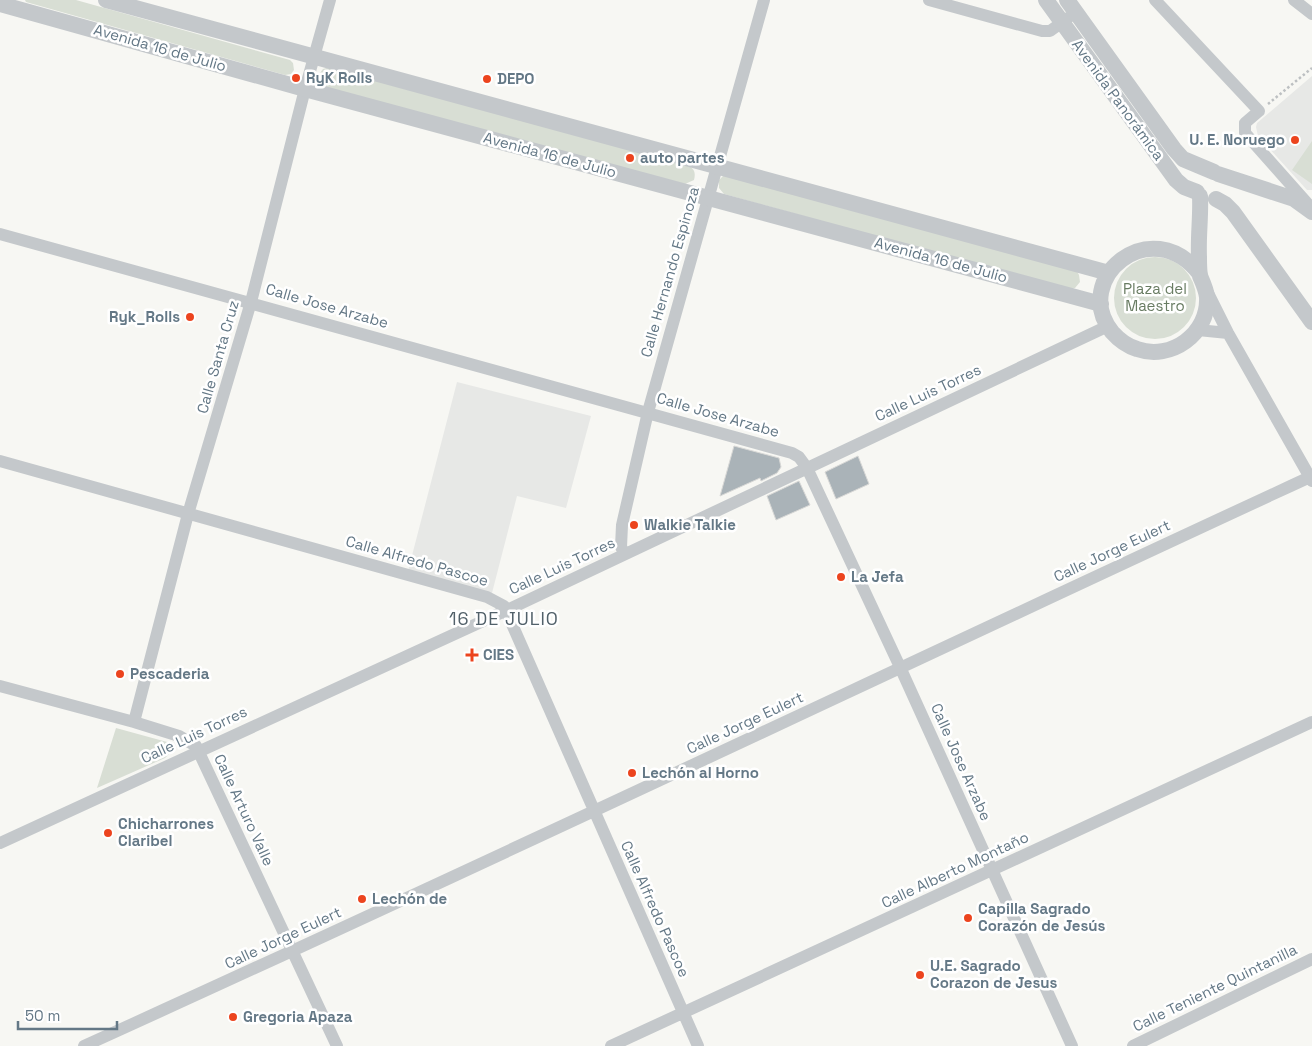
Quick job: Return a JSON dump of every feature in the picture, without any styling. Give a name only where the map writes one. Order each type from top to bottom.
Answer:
[{"type":"street","name":"Avenida 16 de Julio","points":[[106,0],[1109,273]]},
{"type":"street","name":"Calle Santa Cruz","points":[[134,722],[188,514],[251,302],[305,89],[330,0]]},
{"type":"street","name":"Calle Hernando Espinoza","points":[[625,554],[621,547],[622,525],[648,412],[764,0]]},
{"type":"street","points":[[929,0],[1042,31],[1050,31],[1062,22],[1071,6]]},
{"type":"street","name":"Avenida Panorámica","points":[[1046,0],[1176,180],[1205,200],[1226,204],[1312,322]]},
{"type":"street","points":[[1155,0],[1259,112],[1245,123],[1245,133],[1312,210]]},
{"type":"street","points":[[1294,0],[1312,14]]},
{"type":"street","name":"Avenida 16 de Julio","points":[[0,4],[305,89],[1101,304]]},
{"type":"street","name":"Avenida Panorámica","points":[[1071,6],[1183,159],[1216,173],[1294,199],[1312,210]]},
{"type":"street","points":[[1205,200],[1223,194],[1224,180],[1216,173],[1205,172],[1196,183],[1205,200],[1198,230],[1202,280],[1206,309],[1198,330],[1188,341],[1174,349],[1160,352],[1144,352],[1130,347],[1118,338],[1108,326],[1103,315],[1101,304],[1103,288],[1109,273],[1120,260],[1136,251],[1153,248],[1171,250],[1182,256],[1192,264],[1202,280],[1228,333],[1311,479]]},
{"type":"street","points":[[1171,250],[1186,243],[1198,230]]},
{"type":"street","name":"Calle Jose Arzabe","points":[[0,234],[648,412],[792,453],[799,457],[807,468],[900,667],[1072,1046]]},
{"type":"street","name":"Calle Luis Torres","points":[[0,843],[507,610],[1108,326]]},
{"type":"street","points":[[1198,330],[1228,333]]},
{"type":"street","name":"Calle Alfredo Pascoe","points":[[0,461],[487,596],[498,602],[507,610],[698,1046]]},
{"type":"street","name":"Calle Jorge Eulert","points":[[84,1046],[596,812],[900,667],[1311,479]]},
{"type":"street","name":"Calle Arturo Valle","points":[[0,686],[134,722],[179,736],[190,742],[198,751],[336,1046]]},
{"type":"street","name":"Calle Alberto Montaño","points":[[611,1046],[1312,722]]},
{"type":"street","name":"Calle Teniente Quintanilla","points":[[1132,1046],[1312,959]]},
{"type":"path","points":[[1259,112],[1312,68]]},
{"type":"shaded area","points":[[1312,76],[1312,190],[1307,190],[1258,136],[1256,127],[1257,123]]},
{"type":"shaded area","points":[[457,382],[591,416],[566,508],[517,496],[492,593],[408,571]]},
{"type":"green space","points":[[25,0],[76,0],[290,60],[293,63],[294,70],[291,74],[285,75],[26,2]]},
{"type":"green space","points":[[330,67],[688,165],[694,171],[694,180],[685,184],[323,88],[319,76],[323,69]]},
{"type":"green space","points":[[1312,141],[1312,184],[1292,170]]},
{"type":"green space","points":[[724,175],[1076,269],[1080,282],[1075,288],[1068,290],[724,194],[719,188],[719,180]]},
{"type":"green space","name":"Plaza del Maestro","points":[[1155,257],[1171,260],[1184,269],[1193,282],[1196,298],[1193,314],[1184,327],[1171,336],[1155,339],[1139,336],[1126,327],[1117,314],[1114,298],[1117,282],[1126,269],[1139,260]]},
{"type":"green space","points":[[116,728],[167,742],[170,746],[170,753],[165,758],[97,788]]},
{"type":"building","points":[[734,446],[779,458],[781,467],[777,473],[761,481],[760,478],[720,496]]},
{"type":"building","points":[[858,456],[869,484],[836,499],[825,472]]},
{"type":"building","points":[[799,481],[810,505],[776,520],[767,496]]},
{"type":"place","name":"RyK Rolls","points":[[296,78]]},
{"type":"place","name":"DEPO","points":[[487,79]]},
{"type":"place","name":"U. E. Noruego","points":[[1295,140]]},
{"type":"place","name":"auto partes","points":[[630,158]]},
{"type":"place","name":"Ryk_Rolls","points":[[190,317]]},
{"type":"place","name":"Walkie Talkie","points":[[634,525]]},
{"type":"place","name":"La Jefa","points":[[841,577]]},
{"type":"place","name":"CIES","points":[[472,655]]},
{"type":"place","name":"Pescaderia","points":[[120,674]]},
{"type":"place","name":"Lechón al Horno","points":[[632,773]]},
{"type":"place","name":"Chicharrones Claribel","points":[[108,833]]},
{"type":"place","name":"Lechón de","points":[[362,899]]},
{"type":"place","name":"Capilla Sagrado Corazón de Jesús","points":[[968,918]]},
{"type":"place","name":"U.E. Sagrado Corazon de Jesus","points":[[920,975]]},
{"type":"place","name":"Gregoria Apaza","points":[[233,1017]]},
{"type":"district","name":"16 DE JULIO","points":[[504,619]]}]
